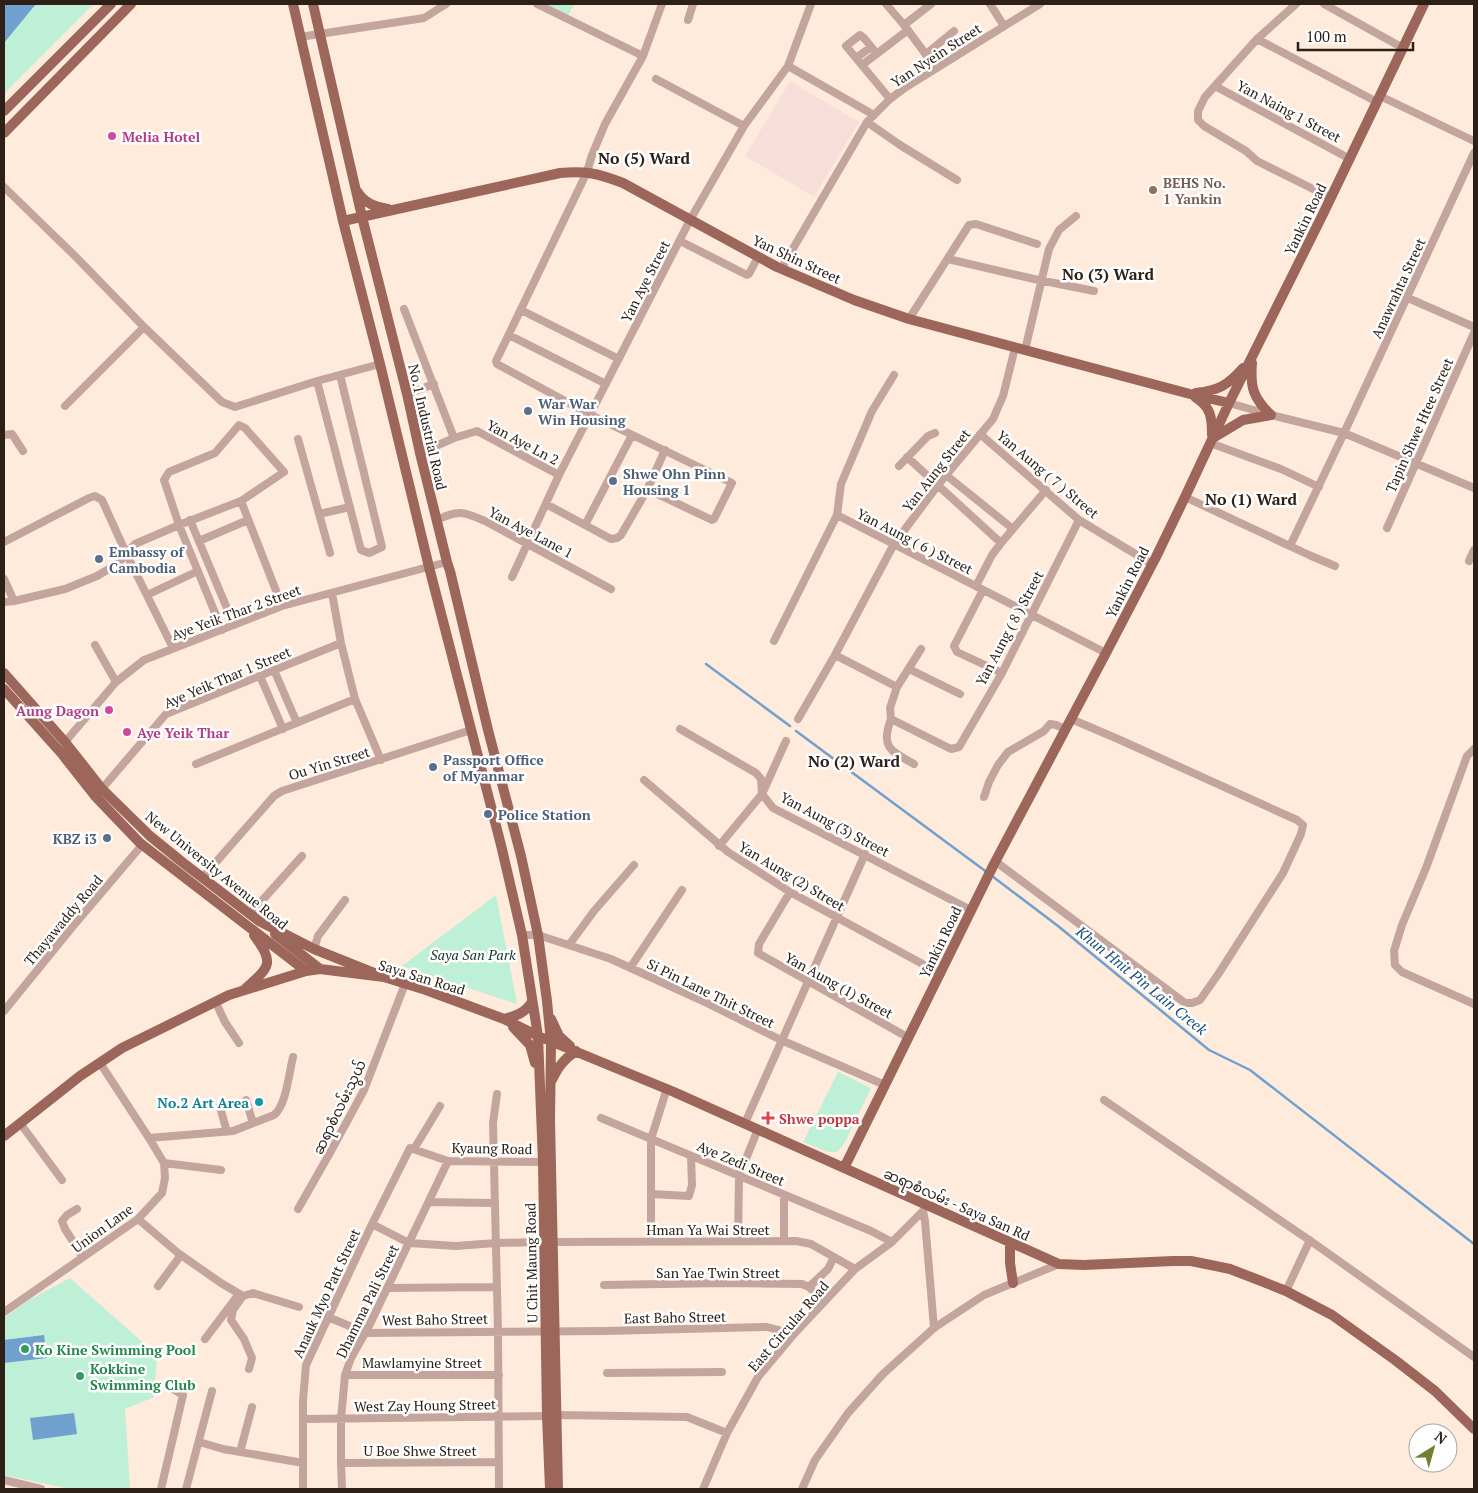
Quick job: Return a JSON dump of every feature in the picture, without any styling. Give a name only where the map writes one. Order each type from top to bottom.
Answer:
[{"type":"main road","points":[[4,119],[7,108],[111,4]]},
{"type":"main road","points":[[4,133],[131,4]]},
{"type":"main road","points":[[293,4],[343,221],[429,567],[501,845],[522,934],[538,1036]]},
{"type":"main road","name":"No.1 Industrial Road","points":[[313,4],[354,185],[407,394],[481,703],[521,856],[537,931]]},
{"type":"main road","name":"Yankin Road","points":[[844,1168],[989,873],[1152,564],[1424,4]]},
{"type":"main road","points":[[4,125],[9,120],[21,115]]},
{"type":"main road","name":"Yan Shin Street","points":[[343,221],[560,173],[587,172],[606,176],[623,183],[781,269],[854,300],[909,320],[1229,403]]},
{"type":"main road","points":[[354,185],[367,202],[392,210]]},
{"type":"main road","points":[[364,300],[382,297]]},
{"type":"main road","points":[[1190,394],[1221,388],[1232,380],[1252,357]]},
{"type":"main road","points":[[1252,357],[1251,372],[1254,394],[1258,402],[1271,415]]},
{"type":"main road","points":[[385,384],[403,380]]},
{"type":"main road","points":[[1190,394],[1204,403],[1209,410],[1212,419],[1211,441]]},
{"type":"main road","points":[[1211,441],[1231,426],[1243,420],[1271,415]]},
{"type":"main road","points":[[406,469],[423,464]]},
{"type":"main road","points":[[448,637],[465,631]]},
{"type":"main road","name":"New University Avenue Road","points":[[4,673],[65,742],[99,792],[142,845],[306,971]]},
{"type":"main road","name":"New University Avenue Road","points":[[4,689],[99,792],[202,878],[320,969]]},
{"type":"main road","points":[[465,707],[481,703]]},
{"type":"main road","points":[[142,845],[150,836]]},
{"type":"main road","points":[[208,896],[214,887]]},
{"type":"main road","points":[[258,921],[314,949],[384,977]]},
{"type":"main road","points":[[244,990],[259,977],[266,968],[268,960],[264,949],[248,926]]},
{"type":"main road","points":[[537,931],[551,1042]]},
{"type":"main road","name":"Saya San Road","points":[[4,1136],[80,1076],[122,1048],[229,995],[306,971],[320,969],[384,977],[504,1019],[551,1042],[667,1088],[844,1168]]},
{"type":"main road","points":[[504,1019],[519,1015],[529,1008],[532,1002]]},
{"type":"main road","points":[[545,1087],[561,1063],[576,1051],[559,1036],[553,1024],[547,1002]]},
{"type":"main road","points":[[504,1019],[530,1045],[545,1087]]},
{"type":"main road","name":"U Chit Maung Road","points":[[538,1036],[545,1087],[552,1416],[550,1489]]},
{"type":"main road","name":"U Chit Maung Road","points":[[549,1242],[544,1162],[545,1087],[551,1042]]},
{"type":"main road","name":"ဆရာစံလမ်း - Saya San Rd","points":[[844,1168],[925,1208],[1059,1264]]},
{"type":"main road","points":[[1010,1242],[1010,1264],[1013,1284]]},
{"type":"main road","points":[[1059,1264],[1084,1265],[1191,1261],[1230,1269],[1286,1291],[1332,1316],[1395,1360],[1435,1391],[1474,1429]]},
{"type":"main road","name":"U Chit Maung Road","points":[[552,1416],[558,1489]]},
{"type":"street","points":[[300,37],[424,18],[446,4]]},
{"type":"street","points":[[537,4],[643,56]]},
{"type":"street","points":[[647,490],[712,520],[732,485],[730,482],[590,414],[496,363],[587,172],[605,124],[643,56],[662,4]]},
{"type":"street","points":[[688,20],[693,4]]},
{"type":"street","name":"Yan Aye Street","points":[[512,577],[590,414],[690,220],[744,126],[788,66],[811,4]]},
{"type":"street","points":[[886,4],[906,27],[936,68]]},
{"type":"street","points":[[862,65],[877,54],[931,4]]},
{"type":"street","points":[[990,4],[1004,26]]},
{"type":"street","name":"Yan Nyein Street","points":[[781,269],[867,122],[890,99],[936,68],[1040,4]]},
{"type":"street","points":[[1296,4],[1257,39],[1205,96],[1198,111],[1198,120],[1204,126],[1246,151],[1256,161],[1331,198]]},
{"type":"street","points":[[1324,4],[1403,48]]},
{"type":"street","points":[[926,54],[954,31]]},
{"type":"street","points":[[877,54],[860,35],[846,46],[890,99]]},
{"type":"street","points":[[1257,39],[1379,99],[1474,141]]},
{"type":"street","points":[[856,58],[871,46]]},
{"type":"street","points":[[788,66],[874,115]]},
{"type":"street","points":[[656,79],[744,126]]},
{"type":"street","name":"Yan Naing 1 Street","points":[[1215,86],[1350,159]]},
{"type":"street","points":[[867,122],[957,180]]},
{"type":"street","name":"Anawrahta Street","points":[[1290,546],[1408,298],[1474,153]]},
{"type":"street","points":[[4,188],[222,402],[235,407],[317,381],[380,364]]},
{"type":"street","name":"Yan Aung Street","points":[[798,719],[836,655],[894,544],[938,485],[993,419],[1020,349],[1042,281],[1049,249],[1059,230],[1076,216]]},
{"type":"street","points":[[909,320],[969,225],[972,224],[1037,244]]},
{"type":"street","points":[[680,241],[747,275],[758,257]]},
{"type":"street","points":[[948,259],[1094,291]]},
{"type":"street","points":[[1408,298],[1474,327]]},
{"type":"street","points":[[404,308],[454,438]]},
{"type":"street","points":[[521,310],[619,359]]},
{"type":"street","points":[[65,406],[144,327]]},
{"type":"street","name":"Tapin Shwe Htee Street","points":[[1386,528],[1474,332]]},
{"type":"street","points":[[509,335],[606,384]]},
{"type":"street","points":[[317,381],[362,550],[369,553],[382,547],[340,375]]},
{"type":"street","points":[[837,515],[841,484],[872,412],[894,375]]},
{"type":"street","points":[[407,394],[434,384]]},
{"type":"street","points":[[1229,403],[1344,433],[1474,488]]},
{"type":"street","points":[[4,602],[65,589],[97,576],[119,563],[136,544],[179,525],[190,520],[241,501],[284,472],[245,428],[239,426],[215,453],[169,472],[164,480],[179,525],[222,630]]},
{"type":"street","name":"Yan Aye Ln 2","points":[[420,453],[454,438],[477,431],[560,475]]},
{"type":"street","points":[[899,466],[928,436],[935,433]]},
{"type":"street","points":[[4,435],[12,434],[23,451]]},
{"type":"street","points":[[585,525],[632,434]]},
{"type":"street","name":"Yan Aung ( 7 ) Street","points":[[980,434],[1079,520],[1152,564]]},
{"type":"street","points":[[298,439],[330,553]]},
{"type":"street","points":[[1211,441],[1281,469],[1319,487]]},
{"type":"street","points":[[546,504],[611,539],[617,538],[621,535],[647,490],[664,450]]},
{"type":"street","points":[[907,457],[1001,543]]},
{"type":"street","points":[[946,475],[1013,530]]},
{"type":"street","points":[[1002,672],[957,652],[954,646],[992,555],[1046,490]]},
{"type":"street","points":[[4,542],[89,498],[95,496],[102,500],[173,648]]},
{"type":"street","points":[[1185,497],[1335,566]]},
{"type":"street","points":[[241,501],[282,606]]},
{"type":"street","points":[[319,514],[350,507]]},
{"type":"street","name":"Yan Aye Lane 1","points":[[437,520],[449,514],[465,513],[485,521],[611,589]]},
{"type":"street","name":"Yan Aung ( 6 ) Street","points":[[774,641],[837,515],[1106,653]]},
{"type":"street","points":[[190,520],[234,626]]},
{"type":"street","points":[[199,540],[248,520]]},
{"type":"street","name":"Yan Aung ( 8 ) Street","points":[[891,719],[951,749],[959,747],[1002,672],[1079,520]]},
{"type":"street","points":[[1470,560],[1474,550]]},
{"type":"street","name":"Aye Yeik Thar 2 Street","points":[[65,742],[116,682],[144,660],[282,606],[447,562]]},
{"type":"street","points":[[146,595],[198,571]]},
{"type":"street","points":[[4,579],[14,601]]},
{"type":"street","points":[[332,594],[341,644],[355,699],[381,760]]},
{"type":"street","name":"Aye Yeik Thar 1 Street","points":[[99,792],[166,714],[341,644]]},
{"type":"street","points":[[95,646],[116,682]]},
{"type":"street","points":[[914,764],[892,751],[887,743],[886,731],[891,719],[890,708],[897,687],[921,649]]},
{"type":"street","points":[[836,655],[897,687]]},
{"type":"street","points":[[909,669],[960,694]]},
{"type":"street","points":[[274,670],[297,723]]},
{"type":"street","points":[[260,676],[283,729]]},
{"type":"street","points":[[196,764],[355,699]]},
{"type":"street","points":[[996,861],[1185,1002],[1192,1003],[1200,1000],[1219,973],[1283,873],[1301,834],[1303,825],[1297,820],[1071,719]]},
{"type":"street","points":[[984,797],[998,765],[1008,752],[1044,731],[1050,724],[1056,724],[1065,729]]},
{"type":"street","name":"Yan Aung (3) Street","points":[[680,729],[756,773],[760,779],[762,794],[773,808],[971,910]]},
{"type":"street","name":"Ou Yin Street","points":[[202,878],[274,796],[282,791],[471,730]]},
{"type":"street","points":[[719,846],[762,794],[786,741]]},
{"type":"street","points":[[1474,750],[1468,756],[1426,868],[1402,925],[1394,951],[1395,965],[1402,972],[1474,1004]]},
{"type":"street","name":"Yan Aung (2) Street","points":[[644,780],[719,846],[790,892],[941,974]]},
{"type":"street","name":"Thayawaddy Road","points":[[4,1011],[142,845]]},
{"type":"street","points":[[745,1123],[865,854]]},
{"type":"street","points":[[250,914],[302,856]]},
{"type":"street","points":[[569,944],[594,911],[634,865]]},
{"type":"street","points":[[630,968],[682,890]]},
{"type":"street","name":"Yan Aung (1) Street","points":[[790,892],[758,944],[758,954],[909,1038]]},
{"type":"street","points":[[314,949],[318,936],[345,900]]},
{"type":"street","name":"Si Pin Lane Thit Street","points":[[522,934],[537,931],[611,959],[781,1040],[885,1085]]},
{"type":"street","name":"ဆရာစံလမ်းသွယ်","points":[[298,1209],[332,1151],[364,1090],[405,984]]},
{"type":"street","points":[[216,1003],[225,1022],[240,1043]]},
{"type":"street","points":[[149,1138],[233,1131],[274,1115],[283,1103],[293,1057]]},
{"type":"street","points":[[100,1063],[164,1163],[221,1170]]},
{"type":"street","points":[[652,1241],[651,1139],[667,1088]]},
{"type":"street","points":[[497,1094],[493,1123],[498,1331],[499,1489]]},
{"type":"street","points":[[246,1100],[253,1123]]},
{"type":"street","points":[[1104,1100],[1310,1240],[1474,1357]]},
{"type":"street","name":"Anauk Myo Patt Street","points":[[303,1489],[306,1365],[372,1224],[413,1148],[440,1106]]},
{"type":"street","points":[[220,1107],[227,1132]]},
{"type":"street","name":"Aye Zedi Street","points":[[601,1118],[871,1231],[892,1242]]},
{"type":"street","points":[[20,1123],[62,1180]]},
{"type":"street","points":[[738,1241],[739,1176],[758,1130]]},
{"type":"street","name":"Kyaung Road","points":[[413,1148],[448,1162],[544,1162]]},
{"type":"street","points":[[651,1194],[689,1196],[692,1185],[691,1156]]},
{"type":"street","name":"Dhamma Pali Street","points":[[342,1489],[340,1464],[341,1419],[345,1375],[351,1358],[366,1332],[448,1162]]},
{"type":"street","name":"Union Lane","points":[[4,1312],[138,1219],[162,1193],[165,1178],[164,1163]]},
{"type":"street","points":[[784,1195],[784,1241]]},
{"type":"street","points":[[429,1202],[495,1202]]},
{"type":"street","points":[[925,1208],[934,1328]]},
{"type":"street","name":"East Circular Road","points":[[703,1489],[727,1432],[758,1377],[794,1334],[855,1269],[892,1242],[925,1208]]},
{"type":"street","points":[[76,1209],[67,1214],[62,1221],[83,1257]]},
{"type":"street","points":[[138,1219],[181,1255],[220,1283],[241,1295],[253,1293],[299,1306]]},
{"type":"street","points":[[372,1224],[409,1244]]},
{"type":"street","points":[[1286,1291],[1310,1240]]},
{"type":"street","name":"Hman Ya Wai Street","points":[[409,1244],[456,1246],[549,1242],[796,1241],[811,1244],[855,1269]]},
{"type":"street","points":[[158,1286],[181,1255]]},
{"type":"street","points":[[824,1302],[809,1287],[828,1269],[834,1257]]},
{"type":"street","points":[[802,1489],[815,1460],[848,1413],[883,1374],[934,1328],[984,1295],[1059,1264]]},
{"type":"street","name":"San Yae Twin Street","points":[[604,1285],[742,1283],[802,1284],[809,1287]]},
{"type":"street","points":[[387,1288],[497,1288]]},
{"type":"street","points":[[205,1339],[241,1295]]},
{"type":"street","points":[[241,1295],[233,1310],[231,1320],[244,1339],[252,1358],[249,1369]]},
{"type":"street","name":"West Baho Street","points":[[328,1317],[366,1332],[550,1331]]},
{"type":"street","name":"East Baho Street","points":[[550,1331],[767,1327],[794,1334]]},
{"type":"street","points":[[607,1373],[722,1372]]},
{"type":"street","name":"Mawlamyine Street","points":[[345,1375],[498,1375]]},
{"type":"street","points":[[161,1489],[183,1394],[168,1386]]},
{"type":"street","points":[[186,1489],[212,1391]]},
{"type":"street","points":[[240,1452],[252,1407]]},
{"type":"street","name":"West Zay Houng Street","points":[[304,1419],[607,1415],[687,1417],[727,1432]]},
{"type":"street","points":[[199,1442],[240,1452],[303,1463]]},
{"type":"street","name":"U Boe Shwe Street","points":[[340,1464],[499,1462]]},
{"type":"street","points":[[4,1480],[41,1489]]},
{"type":"shaded area","points":[[790,81],[859,122],[814,197],[745,156]]},
{"type":"green space","points":[[36,4],[94,4],[4,94],[4,43]]},
{"type":"green space","points":[[545,4],[574,4],[568,16]]},
{"type":"green space","name":"Saya San Park","points":[[496,895],[517,1004],[402,966]]},
{"type":"green space","points":[[838,1072],[871,1088],[844,1144],[837,1152],[828,1152],[803,1142]]},
{"type":"green space","name":"Kokkine Swimming Club","points":[[70,1278],[157,1355],[154,1397],[125,1409],[130,1489],[70,1489],[4,1475],[4,1318],[27,1301]]},
{"type":"water","points":[[4,4],[36,4],[4,43]]},
{"type":"water","name":"Ko Kine Swimming Pool","points":[[44,1335],[47,1358],[4,1363],[4,1340]]},
{"type":"water","points":[[74,1413],[77,1434],[33,1440],[30,1418]]},
{"type":"waterway","name":"Khun Hnit Pin Lain Creek","points":[[706,664],[790,726]]},
{"type":"waterway","name":"Khun Hnit Pin Lain Creek","points":[[796,731],[988,873]]},
{"type":"waterway","name":"Khun Hnit Pin Lain Creek","points":[[992,876],[1058,926],[1209,1050],[1250,1070],[1474,1244]]},
{"type":"place","name":"Melia Hotel","points":[[112,136]]},
{"type":"place","name":"BEHS No. 1 Yankin","points":[[1153,190]]},
{"type":"place","name":"War War Win Housing","points":[[528,411]]},
{"type":"place","name":"Shwe Ohn Pinn Housing 1","points":[[613,481]]},
{"type":"place","name":"Embassy of Cambodia","points":[[99,559]]},
{"type":"place","name":"Aung Dagon","points":[[109,710]]},
{"type":"place","name":"Aye Yeik Thar","points":[[127,732]]},
{"type":"place","name":"Passport Office of Myanmar","points":[[433,767]]},
{"type":"place","name":"Police Station","points":[[488,814]]},
{"type":"place","name":"KBZ i3","points":[[107,838]]},
{"type":"place","name":"No.2 Art Area","points":[[259,1102]]},
{"type":"place","name":"Shwe poppa","points":[[768,1118]]},
{"type":"place","name":"Ko Kine Swimming Pool","points":[[25,1349]]},
{"type":"place","name":"Kokkine Swimming Club","points":[[80,1376]]},
{"type":"district","name":"No (5) Ward","points":[[644,158]]},
{"type":"district","name":"No (3) Ward","points":[[1108,274]]},
{"type":"district","name":"No (1) Ward","points":[[1251,499]]},
{"type":"district","name":"No (2) Ward","points":[[854,761]]}]
